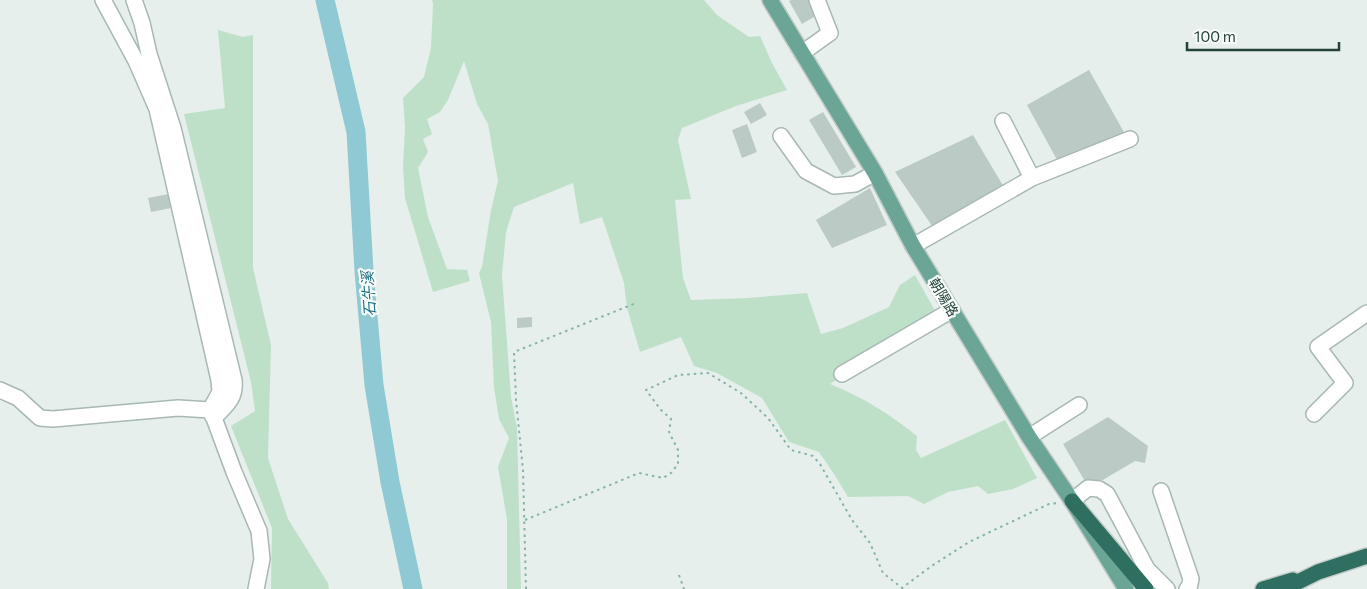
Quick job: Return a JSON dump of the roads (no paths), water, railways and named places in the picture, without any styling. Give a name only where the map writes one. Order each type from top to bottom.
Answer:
[{"type":"highway","points":[[1072,501],[1146,589]]},
{"type":"highway","points":[[1263,589],[1367,556]]},
{"type":"highway","points":[[1284,589],[1318,572]]},
{"type":"main road","name":"朝陽路","points":[[770,0],[875,173],[913,246],[1029,437],[1072,501],[1126,589]]},
{"type":"street","points":[[103,0],[136,60],[157,109],[219,380],[220,392],[212,414],[259,531],[262,559],[256,589]]},
{"type":"street","points":[[0,390],[18,398],[40,418],[53,419],[178,408],[212,414],[230,400],[235,391],[234,380],[173,128],[134,0]]},
{"type":"street","points":[[802,53],[830,33],[816,0]]},
{"type":"street","points":[[1003,121],[1032,178]]},
{"type":"street","points":[[781,136],[806,171],[834,186],[855,184],[875,173]]},
{"type":"street","points":[[913,246],[1032,178],[1130,139]]},
{"type":"street","points":[[842,374],[952,310]]},
{"type":"street","points":[[1314,414],[1345,384],[1318,347],[1367,313]]},
{"type":"street","points":[[1029,437],[1079,405]]},
{"type":"street","points":[[1072,501],[1088,488],[1099,489],[1107,494],[1147,569],[1168,589]]},
{"type":"street","points":[[1161,491],[1191,579],[1187,589]]},
{"type":"waterway","name":"石牛溪","points":[[325,0],[356,132],[364,271],[374,385],[390,482],[413,589]]}]
